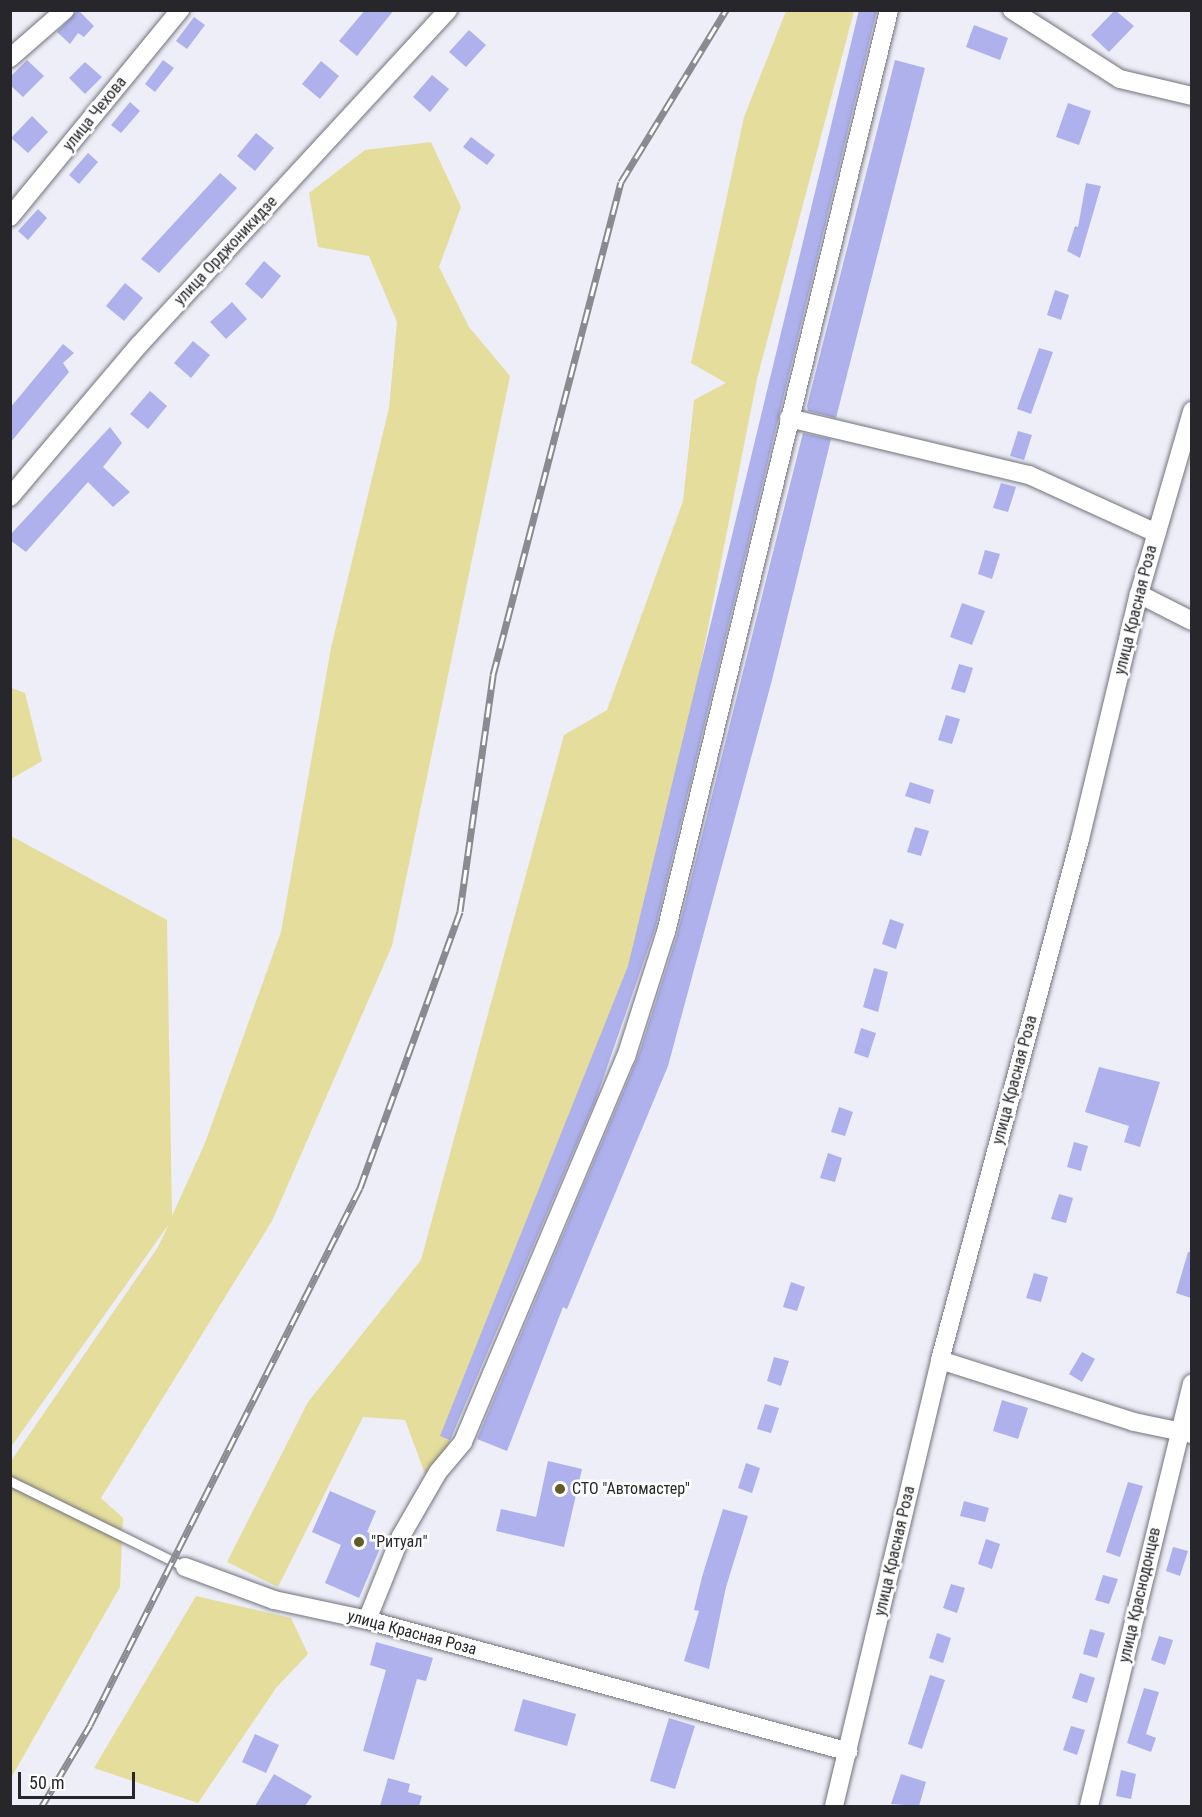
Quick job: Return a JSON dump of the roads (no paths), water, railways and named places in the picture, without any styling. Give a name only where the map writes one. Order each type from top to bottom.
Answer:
[{"type":"street","points":[[10,58],[65,10]]},
{"type":"street","name":"улица Чехова","points":[[10,217],[180,10]]},
{"type":"street","name":"улица Орджоникидзе","points":[[10,497],[139,345],[448,10]]},
{"type":"street","points":[[367,1620],[401,1536],[438,1472],[464,1442],[626,1057],[666,932],[889,10]]},
{"type":"street","points":[[1012,10],[1120,79],[1191,96]]},
{"type":"street","name":"улица Красная Роза","points":[[834,1806],[940,1360],[1080,839],[1139,594],[1191,411]]},
{"type":"street","points":[[789,418],[1029,475],[1156,533]]},
{"type":"street","points":[[1139,594],[1191,621]]},
{"type":"street","points":[[940,1360],[1134,1422],[1185,1432]]},
{"type":"street","name":"улица Краснодонцев","points":[[1089,1806],[1185,1432],[1191,1383]]},
{"type":"street","name":"улица Красная Роза","points":[[185,1567],[274,1600],[367,1620],[848,1752]]},
{"type":"lane","points":[[10,1481],[185,1567]]},
{"type":"railway","points":[[42,1806],[90,1725],[360,1188],[460,911],[493,675],[621,182],[726,10]]},
{"type":"place","name":"СТО \"Автомастер\"","points":[[560,1489]]},
{"type":"place","name":"\"Ритуал\"","points":[[359,1542]]}]
